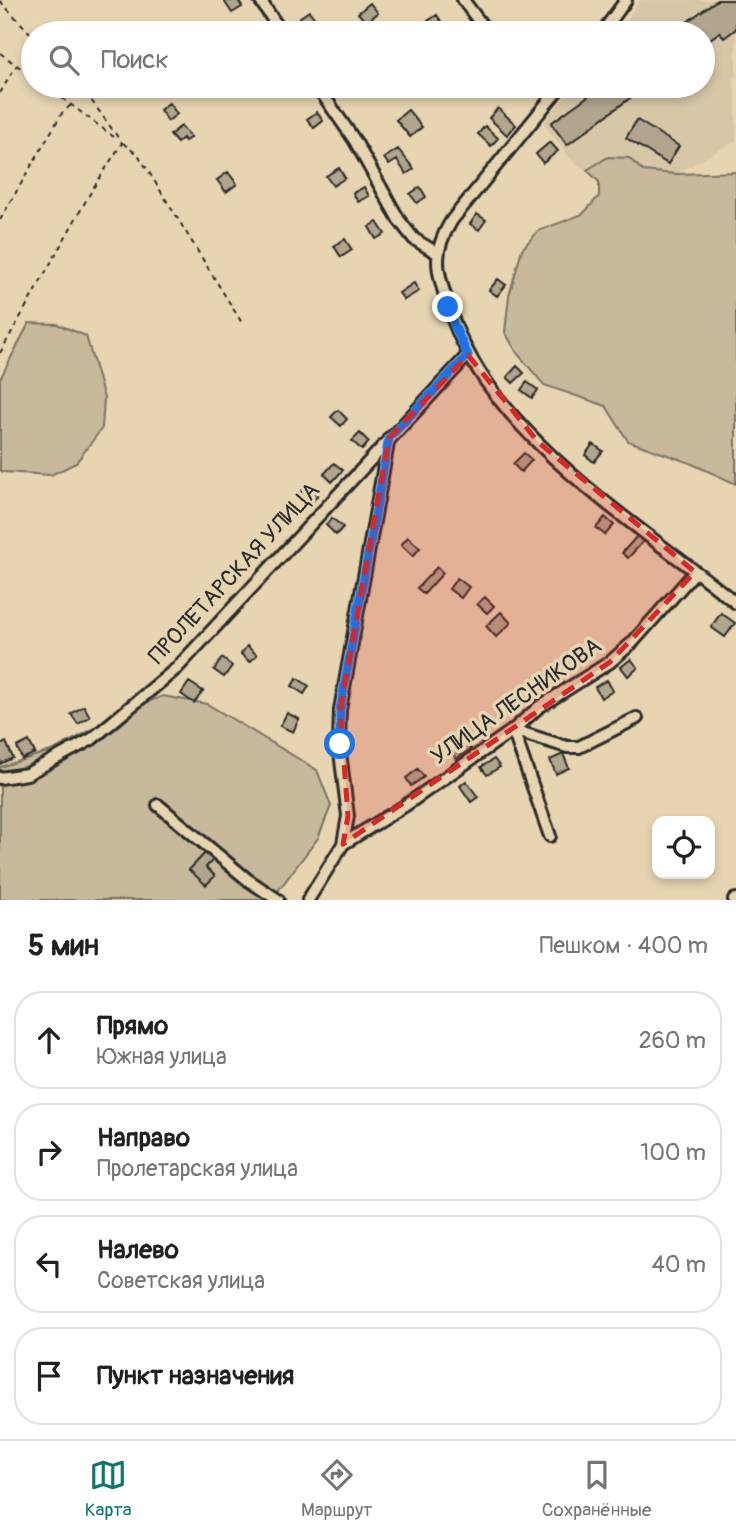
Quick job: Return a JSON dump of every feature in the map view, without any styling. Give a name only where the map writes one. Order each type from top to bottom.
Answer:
[{"type":"street","points":[[260,0],[274,21]]},
{"type":"street","points":[[463,0],[479,21]]},
{"type":"street","points":[[611,21],[626,0]]},
{"type":"street","points":[[325,98],[355,141],[398,220],[414,239],[437,253]]},
{"type":"street","points":[[551,98],[442,236],[437,253],[440,281],[454,325],[468,355],[501,402],[538,442],[580,481],[736,603]]},
{"type":"street","name":"ПРОЛЕТАРСКАЯ УЛИЦА","points":[[0,778],[27,774],[92,739],[177,668],[468,355]]},
{"type":"street","points":[[307,900],[343,844],[348,816],[340,744],[340,710],[389,438]]},
{"type":"street","name":"УЛИЦА ЛЕСНИКОВА","points":[[343,844],[406,805],[513,730],[539,707],[610,662],[632,643],[695,572]]},
{"type":"street","points":[[513,730],[567,747],[579,747],[637,718]]},
{"type":"street","points":[[513,730],[550,836]]},
{"type":"street","points":[[158,805],[248,880],[278,900]]},
{"type":"path","points":[[0,1],[21,23]]},
{"type":"path","points":[[0,53],[21,69]]},
{"type":"path","points":[[0,93],[16,65]]},
{"type":"path","points":[[63,98],[139,156],[242,323]]},
{"type":"path","points":[[90,98],[122,142]]},
{"type":"path","points":[[0,220],[62,113],[72,104]]},
{"type":"path","points":[[0,353],[122,142]]},
{"type":"highlighted area","points":[[468,355],[538,442],[695,572],[610,662],[343,844],[348,816],[340,710],[389,438]]},
{"type":"shaded area","points":[[640,0],[736,0],[736,76],[733,79],[736,96],[736,141],[676,174],[643,171],[608,157],[587,170],[573,162],[543,123],[565,98],[715,98],[715,21],[627,21]]},
{"type":"shaded area","points":[[608,157],[629,158],[643,171],[676,174],[736,172],[736,484],[690,463],[628,441],[606,406],[544,385],[517,353],[505,332],[509,296],[522,249],[538,231],[583,214],[599,196],[599,182],[587,170]]},
{"type":"shaded area","points":[[29,323],[57,324],[86,336],[104,398],[102,428],[76,463],[51,475],[0,470],[0,379]]},
{"type":"shaded area","points":[[163,696],[207,704],[317,770],[331,806],[318,838],[271,900],[0,900],[0,767],[54,750],[132,708]]},
{"type":"building","points":[[238,0],[242,7],[232,13],[224,1]]},
{"type":"building","points":[[717,0],[736,0],[736,29],[724,38],[720,32],[715,36],[715,21],[688,21]]},
{"type":"building","points":[[370,3],[378,13],[365,21],[358,13]]},
{"type":"building","points":[[309,11],[317,21],[301,21],[299,18]]},
{"type":"building","points":[[437,15],[441,21],[428,21]]},
{"type":"building","points":[[585,98],[630,98],[567,145],[551,123]]},
{"type":"building","points":[[169,103],[177,114],[168,121],[160,110]]},
{"type":"building","points":[[498,108],[516,125],[507,135],[489,118]]},
{"type":"building","points":[[408,110],[422,127],[410,137],[396,120]]},
{"type":"building","points":[[317,112],[323,121],[314,128],[307,119]]},
{"type":"building","points":[[637,120],[679,146],[668,164],[626,138]]},
{"type":"building","points":[[181,126],[191,137],[185,141],[183,138],[177,143],[170,135]]},
{"type":"building","points":[[485,126],[498,138],[491,146],[478,134]]},
{"type":"building","points":[[550,142],[558,151],[543,163],[536,154]]},
{"type":"building","points":[[398,149],[414,169],[406,174],[397,160],[389,165],[384,158]]},
{"type":"building","points":[[339,168],[345,178],[333,186],[326,176]]},
{"type":"building","points":[[228,172],[237,184],[226,192],[217,180]]},
{"type":"building","points":[[364,187],[369,196],[358,202],[353,193]]},
{"type":"building","points":[[420,187],[426,197],[417,203],[410,194]]},
{"type":"building","points":[[477,214],[486,220],[479,230],[470,224]]},
{"type":"building","points":[[377,222],[385,234],[376,239],[369,227]]},
{"type":"building","points":[[345,239],[352,250],[341,257],[334,246]]},
{"type":"building","points":[[498,279],[506,285],[497,296],[489,290]]},
{"type":"building","points":[[414,283],[419,291],[404,300],[399,293]]},
{"type":"building","points":[[517,366],[524,373],[513,383],[507,377]]},
{"type":"building","points":[[527,382],[538,390],[532,398],[521,390]]},
{"type":"building","points":[[338,410],[347,419],[341,426],[331,417]]},
{"type":"building","points":[[360,433],[369,442],[362,450],[352,441]]},
{"type":"building","points":[[593,444],[603,451],[594,462],[585,455]]},
{"type":"building","points":[[524,453],[532,460],[521,472],[513,464]]},
{"type":"building","points":[[334,463],[343,470],[332,482],[324,474]]},
{"type":"building","points":[[307,485],[318,495],[309,505],[298,495]]},
{"type":"building","points":[[605,517],[614,525],[605,535],[596,528]]},
{"type":"building","points":[[332,518],[343,527],[336,535],[326,525]]},
{"type":"building","points":[[637,536],[643,542],[628,558],[622,553]]},
{"type":"building","points":[[408,537],[420,548],[413,556],[401,545]]},
{"type":"building","points":[[437,567],[443,573],[424,594],[417,588]]},
{"type":"building","points":[[457,578],[469,587],[461,598],[449,589]]},
{"type":"building","points":[[485,597],[494,606],[487,613],[477,604]]},
{"type":"building","points":[[501,612],[511,623],[496,637],[486,626]]},
{"type":"building","points":[[721,613],[735,623],[725,637],[711,627]]},
{"type":"building","points":[[247,646],[257,655],[250,662],[241,654]]},
{"type":"building","points":[[222,658],[232,666],[224,677],[214,670]]},
{"type":"building","points":[[631,659],[638,668],[628,676],[621,667]]},
{"type":"building","points":[[297,678],[309,686],[304,694],[292,686]]},
{"type":"building","points":[[607,680],[613,691],[601,698],[595,687]]},
{"type":"building","points":[[189,682],[203,691],[194,703],[181,694]]},
{"type":"building","points":[[84,706],[90,717],[78,724],[71,714]]},
{"type":"building","points":[[287,713],[299,719],[293,732],[280,726]]},
{"type":"building","points":[[29,741],[35,753],[22,759],[17,747]]},
{"type":"building","points":[[6,742],[13,758],[0,764],[0,745]]},
{"type":"building","points":[[465,742],[471,749],[456,759],[451,752]]},
{"type":"building","points":[[563,754],[569,768],[556,774],[550,760]]},
{"type":"building","points":[[494,759],[500,767],[487,775],[481,767]]},
{"type":"building","points":[[418,769],[424,777],[411,786],[406,778]]},
{"type":"building","points":[[466,781],[478,797],[471,802],[460,786]]},
{"type":"building","points":[[207,851],[215,858],[206,867],[215,876],[206,885],[189,870]]},
{"type":"route","points":[[340,744],[340,710],[389,438],[468,355],[448,307]]}]
